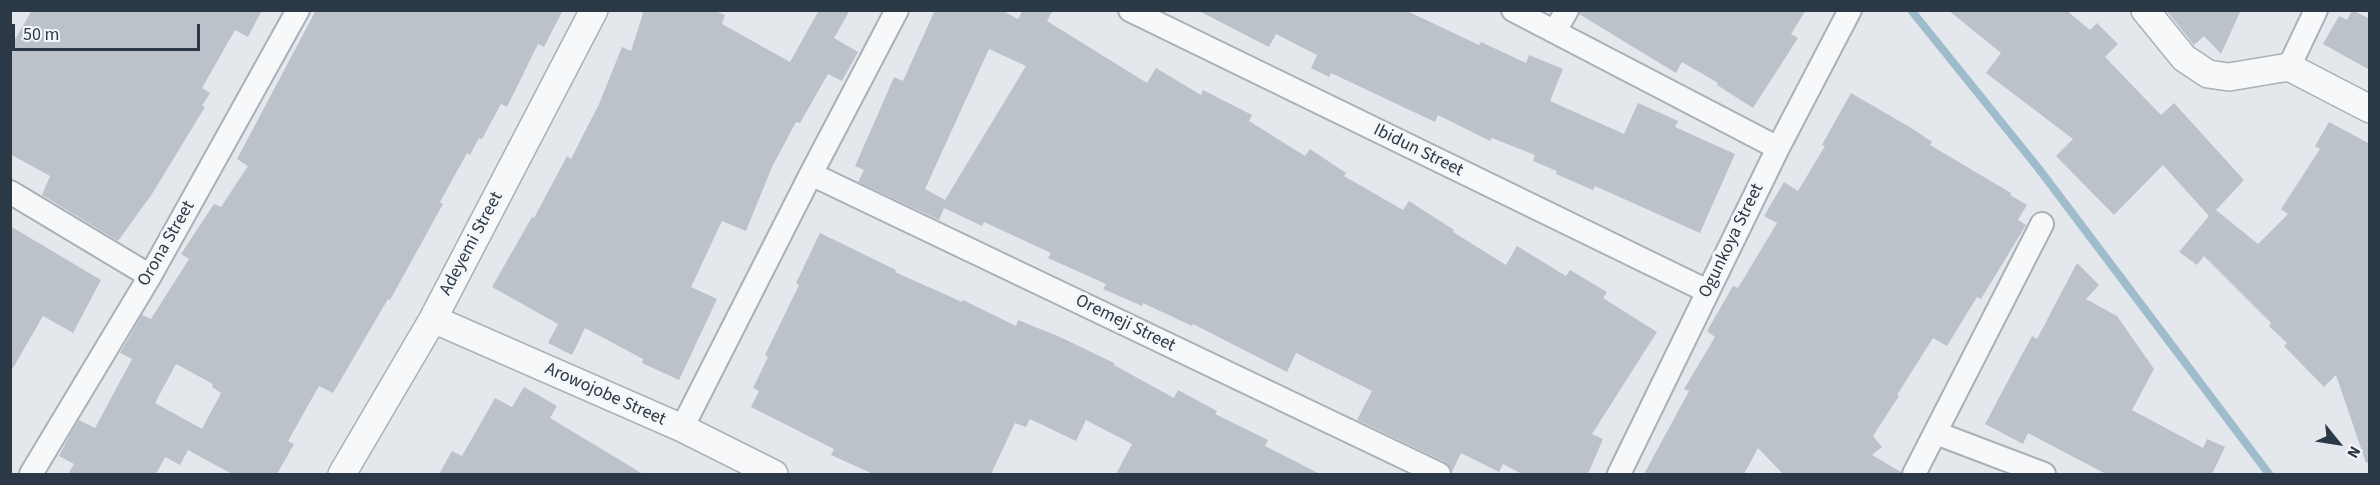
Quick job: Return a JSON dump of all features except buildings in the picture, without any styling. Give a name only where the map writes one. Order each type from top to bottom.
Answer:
[{"type":"street","name":"Orona Street","points":[[31,474],[150,276],[298,10]]},
{"type":"street","name":"Adeyemi Street","points":[[342,474],[433,319],[594,10]]},
{"type":"street","points":[[682,428],[897,10]]},
{"type":"street","name":"Ibidun Street","points":[[1130,10],[1707,291]]},
{"type":"street","points":[[1513,10],[1778,148]]},
{"type":"street","points":[[1556,31],[1567,10]]},
{"type":"street","name":"Ogunkoya Street","points":[[1618,474],[1778,148],[1850,10]]},
{"type":"street","points":[[2145,10],[2184,58],[2208,74],[2229,77],[2289,67],[2370,109]]},
{"type":"street","points":[[2289,67],[2316,10]]},
{"type":"street","name":"Oremeji Street","points":[[811,174],[1439,474]]},
{"type":"street","points":[[10,192],[150,276]]},
{"type":"street","points":[[1914,474],[2042,224]]},
{"type":"street","name":"Arowojobe Street","points":[[433,319],[682,428],[774,474]]},
{"type":"street","points":[[1936,433],[2044,474]]},
{"type":"waterway","points":[[1911,10],[2039,169],[2269,474]]}]
